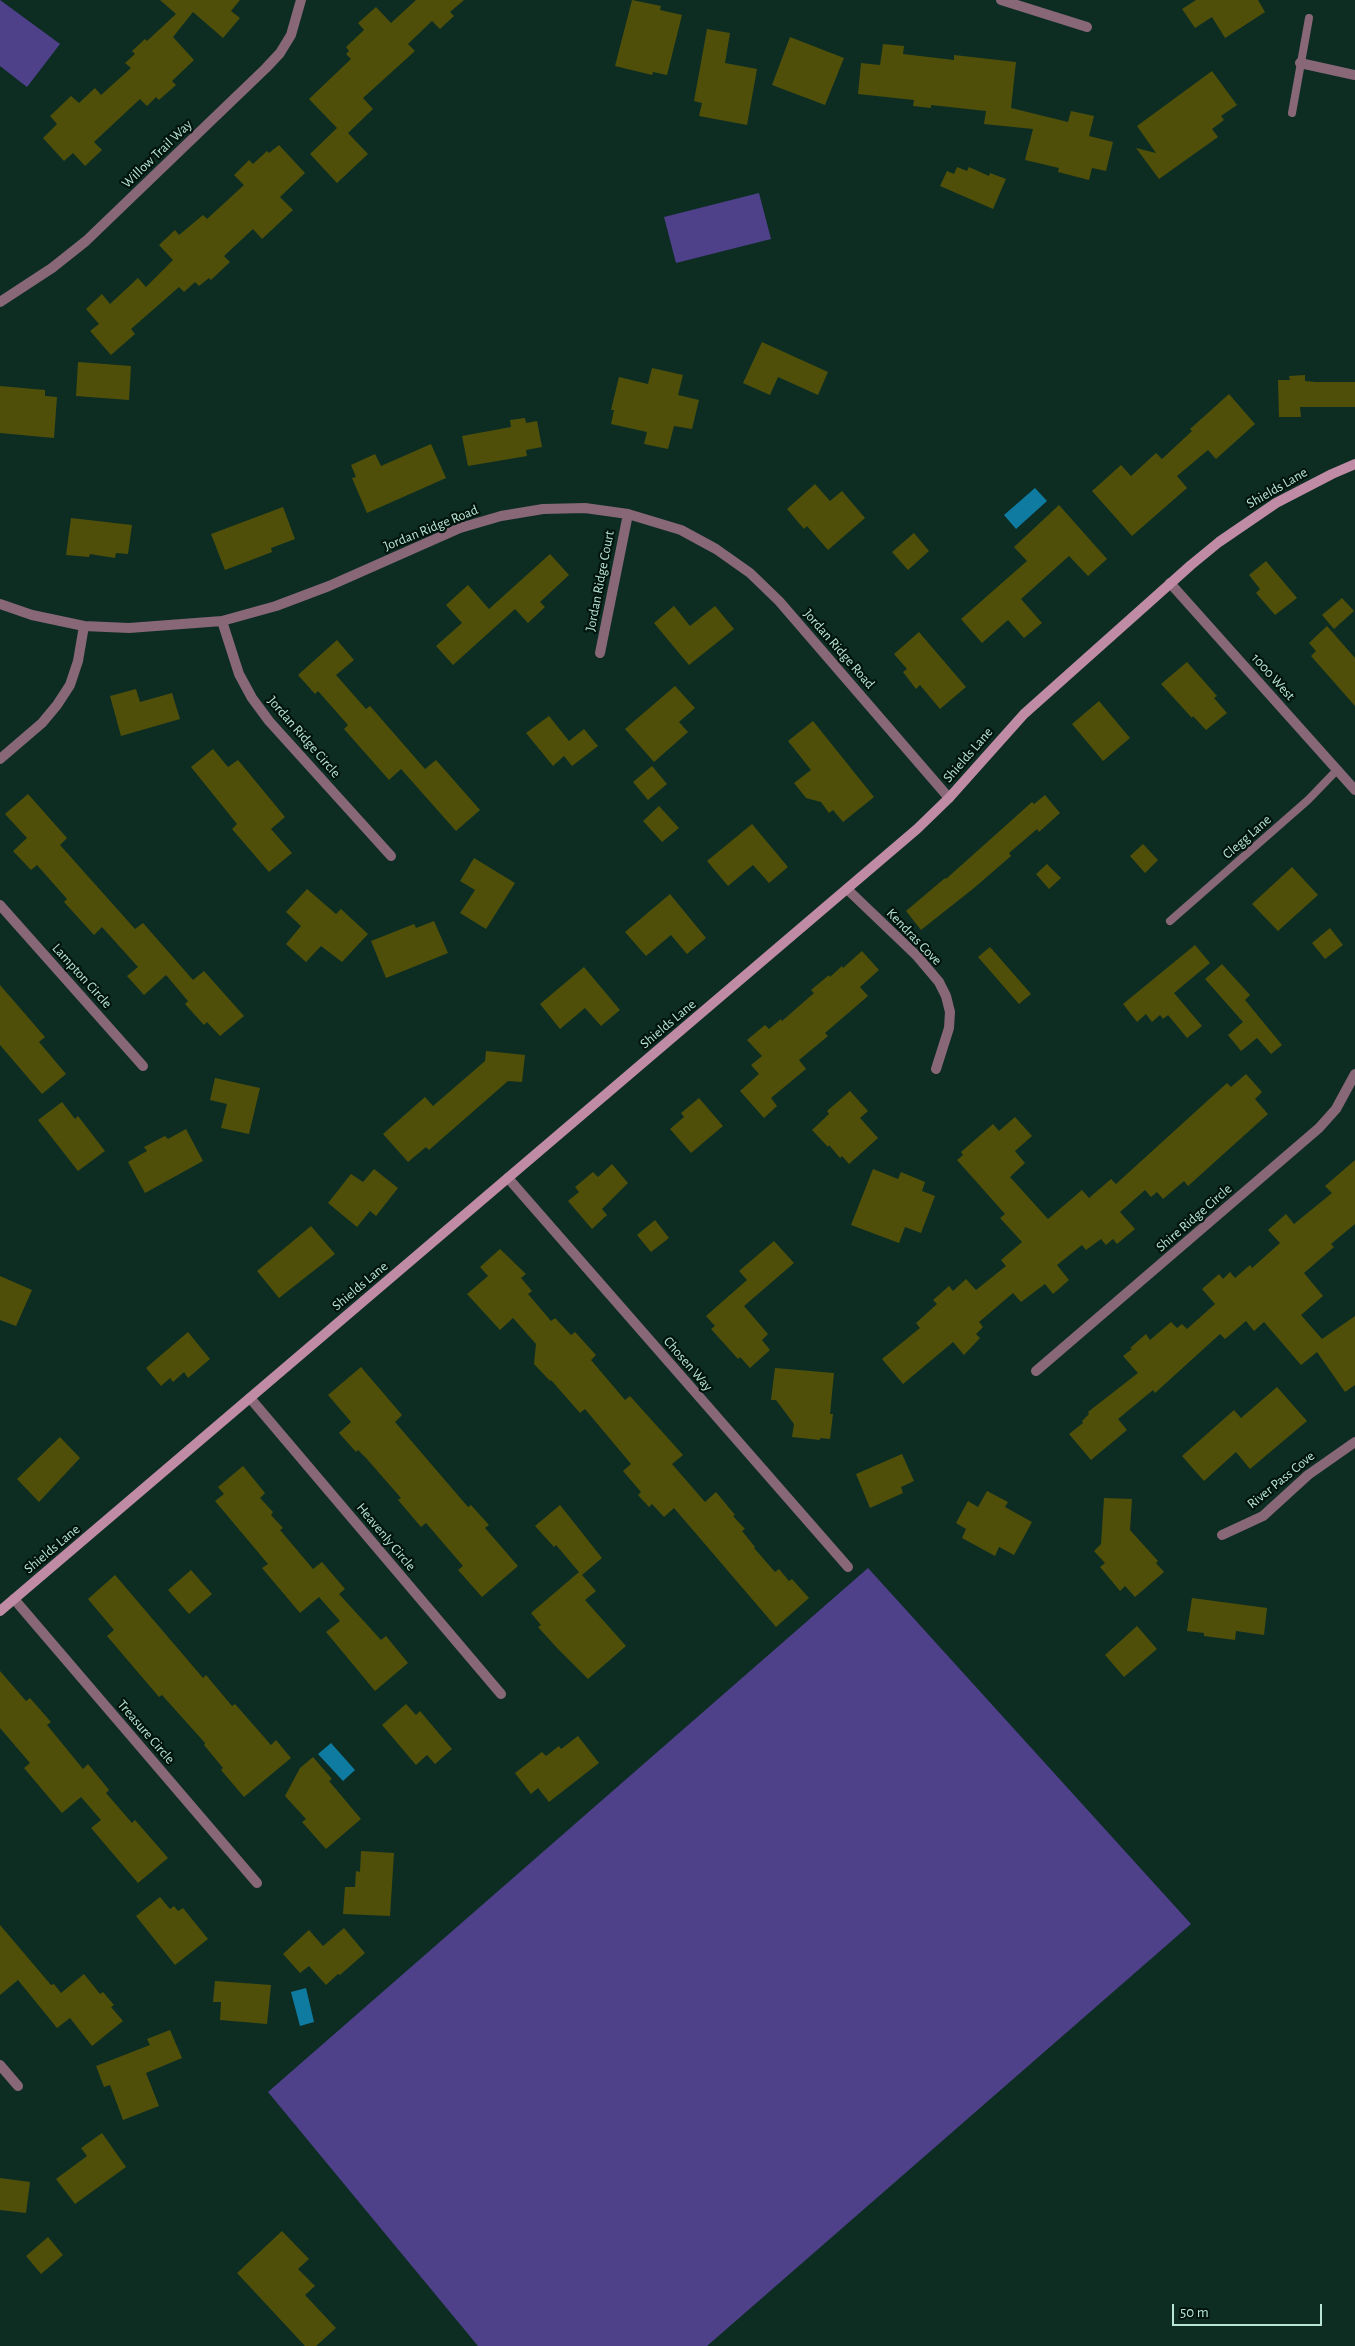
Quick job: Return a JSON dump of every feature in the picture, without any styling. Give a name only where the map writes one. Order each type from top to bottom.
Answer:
[{"type":"main road","name":"Shields Lane","points":[[0,1611],[917,830],[949,798],[1024,714],[1170,583],[1246,521],[1303,488],[1355,464]]},
{"type":"street","name":"Willow Trail Way","points":[[0,302],[52,268],[86,241],[266,68],[280,53],[291,36],[301,0]]},
{"type":"street","points":[[1001,0],[1087,28]]},
{"type":"street","points":[[1300,63],[1355,75]]},
{"type":"street","name":"Jordan Ridge Road","points":[[0,604],[32,615],[84,626],[130,628],[222,621],[276,606],[329,586],[460,528],[501,516],[543,509],[585,508],[628,514],[682,530],[716,549],[750,573],[779,601],[949,798]]},
{"type":"street","name":"Jordan Ridge Court","points":[[600,654],[628,514]]},
{"type":"street","name":"1000 West","points":[[1170,583],[1337,770],[1353,784]]},
{"type":"street","name":"Jordan Ridge Circle","points":[[222,621],[239,674],[252,698],[269,721],[390,856]]},
{"type":"street","points":[[0,759],[42,722],[62,698],[70,685],[78,661],[84,626]]},
{"type":"street","name":"Kendras Cove","points":[[848,889],[917,956],[938,982],[946,996],[950,1012],[949,1028],[936,1069]]},
{"type":"street","name":"Lampton Circle","points":[[0,905],[143,1066]]},
{"type":"street","name":"Shire Ridge Circle","points":[[1036,1370],[1319,1128],[1336,1109],[1355,1074]]},
{"type":"street","name":"Chosen Way","points":[[508,1178],[848,1567]]},
{"type":"street","name":"Heavenly Circle","points":[[250,1398],[501,1694]]},
{"type":"street","name":"River Pass Cove","points":[[1222,1535],[1263,1516],[1308,1475],[1355,1442]]},
{"type":"street","name":"Treasure Circle","points":[[14,1600],[257,1883]]},
{"type":"street","points":[[0,2065],[18,2086]]},
{"type":"lane","points":[[1292,113],[1309,18]]},
{"type":"lane","name":"Clegg Lane","points":[[1170,920],[1308,800],[1337,770]]},
{"type":"shaded area","points":[[0,0],[60,44],[27,87],[0,66]]},
{"type":"shaded area","points":[[759,193],[771,239],[676,263],[664,217]]},
{"type":"shaded area","points":[[868,1568],[1191,1924],[707,2346],[478,2346],[268,2092]]},
{"type":"water","points":[[1035,488],[1047,501],[1016,529],[1004,515]]},
{"type":"water","points":[[331,1743],[355,1770],[343,1781],[318,1754]]},
{"type":"water","points":[[306,1988],[314,2022],[300,2026],[291,1992]]},
{"type":"building","points":[[160,0],[240,0],[231,11],[240,18],[223,38],[193,12],[173,37],[194,60],[172,81],[176,85],[159,100],[156,97],[147,106],[140,99],[94,142],[102,150],[85,166],[73,153],[64,161],[43,138],[57,124],[50,116],[71,96],[79,103],[95,88],[101,95],[131,68],[125,63],[135,54],[132,51],[145,39],[147,41],[176,14]]},
{"type":"building","points":[[416,0],[464,0],[450,12],[454,16],[440,29],[432,21],[408,44],[415,51],[363,98],[373,109],[348,133],[368,154],[337,183],[310,154],[337,128],[309,99],[351,59],[346,54],[349,51],[346,47],[364,30],[358,23],[376,7],[391,23]]},
{"type":"building","points":[[632,0],[661,6],[660,10],[682,15],[667,75],[653,72],[652,75],[615,66]]},
{"type":"building","points":[[1196,0],[1258,0],[1265,12],[1225,38],[1212,17],[1195,28],[1182,9]]},
{"type":"building","points":[[707,29],[730,33],[725,63],[757,69],[747,125],[699,116],[702,103],[694,101]]},
{"type":"building","points":[[790,37],[844,58],[825,105],[772,85]]},
{"type":"building","points":[[883,44],[904,46],[903,54],[954,60],[954,55],[1016,62],[1011,108],[1068,122],[1071,111],[1094,116],[1089,136],[1113,142],[1106,171],[1092,168],[1089,180],[1058,172],[1059,168],[1025,160],[1033,129],[984,124],[986,111],[931,105],[931,108],[913,106],[914,100],[858,94],[861,63],[880,65]]},
{"type":"building","points":[[1212,71],[1237,105],[1221,116],[1224,120],[1212,129],[1218,137],[1159,179],[1136,148],[1156,153],[1137,126]]},
{"type":"building","points":[[279,145],[305,173],[280,197],[293,210],[262,239],[253,229],[224,256],[230,262],[211,280],[209,278],[199,286],[195,282],[184,292],[179,287],[131,329],[135,334],[111,355],[90,331],[99,324],[86,309],[102,294],[110,304],[138,278],[146,287],[173,260],[159,245],[175,230],[179,235],[203,215],[207,219],[244,185],[234,175],[249,160],[253,164],[267,151],[269,153]]},
{"type":"building","points":[[957,167],[967,171],[969,167],[989,176],[990,173],[1006,179],[993,209],[940,186],[947,171],[954,174]]},
{"type":"building","points":[[762,342],[828,372],[818,395],[778,377],[770,395],[743,383]]},
{"type":"building","points":[[78,362],[131,366],[129,400],[76,396]]},
{"type":"building","points":[[652,368],[683,375],[678,395],[699,400],[692,429],[674,426],[668,449],[644,444],[647,432],[611,424],[614,410],[611,410],[619,377],[648,384]]},
{"type":"building","points":[[1305,375],[1305,381],[1355,382],[1355,407],[1300,407],[1301,417],[1279,417],[1278,380],[1290,380],[1289,376]]},
{"type":"building","points":[[0,386],[45,390],[45,396],[57,397],[54,438],[0,433]]},
{"type":"building","points":[[1229,394],[1255,424],[1216,459],[1208,450],[1177,476],[1187,488],[1132,536],[1092,491],[1121,465],[1131,476],[1156,453],[1162,459],[1192,431],[1190,429]]},
{"type":"building","points":[[525,418],[526,423],[537,421],[542,447],[526,450],[527,456],[468,466],[462,436],[511,427],[510,420]]},
{"type":"building","points":[[431,444],[446,478],[367,513],[352,478],[356,477],[351,465],[375,454],[381,466]]},
{"type":"building","points":[[815,484],[830,501],[842,491],[865,518],[828,550],[807,526],[804,529],[787,509]]},
{"type":"building","points":[[1059,505],[1107,559],[1088,576],[1069,556],[1021,599],[1042,623],[1024,638],[1008,620],[982,643],[961,619],[1027,561],[1014,547]]},
{"type":"building","points":[[283,507],[295,539],[271,548],[272,552],[225,570],[211,534]]},
{"type":"building","points":[[71,518],[132,525],[128,554],[116,553],[115,558],[90,554],[89,557],[66,555]]},
{"type":"building","points":[[914,533],[929,551],[908,570],[892,552]]},
{"type":"building","points":[[550,554],[569,575],[540,602],[545,607],[528,623],[515,609],[453,665],[436,646],[462,623],[446,605],[468,585],[489,609]]},
{"type":"building","points":[[1266,561],[1297,598],[1275,615],[1256,593],[1260,589],[1249,575]]},
{"type":"building","points":[[1342,598],[1354,611],[1334,629],[1322,615]]},
{"type":"building","points":[[674,606],[690,626],[715,606],[734,629],[689,665],[654,623]]},
{"type":"building","points":[[1327,626],[1355,658],[1355,706],[1311,656],[1316,651],[1309,643]]},
{"type":"building","points":[[919,632],[966,687],[940,709],[920,685],[916,689],[903,672],[907,669],[894,654]]},
{"type":"building","points":[[337,640],[354,660],[336,675],[366,709],[370,706],[425,769],[436,760],[480,810],[456,831],[401,769],[389,780],[344,729],[348,725],[318,691],[315,694],[298,675]]},
{"type":"building","points":[[1187,662],[1217,696],[1214,698],[1227,713],[1206,730],[1193,716],[1192,718],[1161,684]]},
{"type":"building","points":[[675,686],[695,708],[679,722],[688,732],[654,762],[625,729]]},
{"type":"building","points":[[136,689],[140,702],[172,693],[180,719],[121,736],[110,696]]},
{"type":"building","points":[[1099,701],[1130,738],[1103,761],[1072,724]]},
{"type":"building","points":[[549,716],[569,741],[584,729],[598,746],[572,766],[564,756],[553,766],[526,733]]},
{"type":"building","points":[[813,721],[874,797],[843,822],[833,810],[829,813],[821,802],[806,798],[794,783],[811,770],[788,741]]},
{"type":"building","points":[[213,749],[228,767],[238,760],[285,817],[271,829],[292,853],[269,872],[232,829],[237,824],[191,767]]},
{"type":"building","points":[[652,766],[667,784],[648,800],[633,782]]},
{"type":"building","points":[[28,794],[67,838],[60,845],[135,929],[143,923],[193,980],[204,971],[244,1016],[220,1036],[207,1022],[204,1025],[185,1004],[188,1001],[166,975],[144,995],[127,976],[138,967],[102,927],[94,935],[64,902],[67,899],[37,865],[31,870],[13,851],[27,838],[5,814]]},
{"type":"building","points":[[1045,795],[1060,813],[1039,832],[1037,829],[1009,853],[1011,856],[921,930],[906,911],[946,879],[1032,802],[1034,804]]},
{"type":"building","points":[[659,806],[679,828],[662,842],[643,821]]},
{"type":"building","points":[[752,824],[788,867],[769,883],[753,865],[728,886],[707,861]]},
{"type":"building","points":[[1143,844],[1158,860],[1145,873],[1130,856]]},
{"type":"building","points":[[474,858],[515,883],[486,929],[460,913],[475,890],[460,881]]},
{"type":"building","points":[[1047,864],[1061,878],[1049,889],[1036,874]]},
{"type":"building","points":[[1292,867],[1318,895],[1278,931],[1252,904]]},
{"type":"building","points":[[307,889],[336,914],[341,909],[368,934],[342,962],[321,946],[306,962],[286,944],[301,926],[286,912]]},
{"type":"building","points":[[670,894],[706,938],[687,954],[671,935],[646,956],[625,932]]},
{"type":"building","points":[[434,921],[448,953],[386,978],[371,941],[414,924],[416,928]]},
{"type":"building","points":[[1330,928],[1343,945],[1325,959],[1312,943]]},
{"type":"building","points":[[1195,945],[1210,963],[1174,993],[1202,1026],[1187,1038],[1168,1015],[1163,1019],[1160,1015],[1152,1022],[1146,1014],[1137,1022],[1123,1004]]},
{"type":"building","points":[[990,947],[1031,994],[1019,1004],[978,957]]},
{"type":"building","points":[[862,951],[879,970],[860,987],[868,996],[825,1033],[828,1036],[799,1060],[806,1069],[771,1098],[777,1106],[764,1118],[740,1091],[759,1074],[751,1065],[762,1056],[747,1040],[765,1025],[769,1029],[781,1019],[782,1021],[814,993],[811,990],[842,966],[843,968]]},
{"type":"building","points":[[1222,964],[1250,995],[1245,1000],[1282,1045],[1271,1054],[1257,1038],[1241,1051],[1228,1035],[1243,1022],[1205,979]]},
{"type":"building","points":[[584,967],[620,1010],[601,1026],[585,1008],[560,1029],[540,1004]]},
{"type":"building","points":[[0,985],[45,1037],[39,1042],[66,1074],[42,1094],[0,1045]]},
{"type":"building","points":[[486,1051],[525,1055],[522,1082],[508,1081],[429,1150],[426,1147],[408,1162],[383,1134],[425,1097],[433,1106],[485,1061]]},
{"type":"building","points":[[1246,1074],[1262,1092],[1255,1099],[1268,1114],[1188,1186],[1184,1181],[1163,1199],[1157,1192],[1151,1197],[1145,1190],[1120,1212],[1135,1229],[1117,1244],[1113,1239],[1106,1245],[1101,1239],[1086,1250],[1082,1245],[1057,1265],[1069,1280],[1053,1294],[1045,1284],[1021,1302],[1013,1293],[979,1322],[983,1327],[976,1334],[980,1338],[964,1355],[953,1342],[903,1384],[882,1359],[920,1328],[916,1323],[937,1304],[933,1300],[949,1286],[953,1291],[966,1279],[976,1290],[1006,1266],[1001,1260],[1022,1242],[1000,1218],[1005,1214],[957,1160],[963,1155],[961,1152],[993,1124],[999,1131],[1015,1117],[1032,1136],[1015,1151],[1025,1163],[1010,1177],[1048,1219],[1082,1190],[1089,1198],[1111,1179],[1116,1184],[1227,1083],[1231,1087]]},
{"type":"building","points":[[215,1078],[260,1088],[249,1134],[221,1128],[227,1104],[210,1100]]},
{"type":"building","points":[[850,1091],[868,1111],[860,1118],[878,1138],[849,1164],[842,1156],[840,1158],[829,1145],[828,1147],[812,1130],[829,1114],[827,1111]]},
{"type":"building","points":[[699,1098],[723,1126],[691,1153],[670,1129],[684,1117],[681,1113]]},
{"type":"building","points":[[62,1102],[75,1119],[78,1116],[105,1151],[78,1171],[38,1120]]},
{"type":"building","points":[[186,1129],[203,1161],[145,1193],[128,1162],[147,1151],[144,1147],[165,1136],[168,1139]]},
{"type":"building","points":[[1355,1160],[1355,1224],[1331,1244],[1334,1247],[1304,1273],[1323,1296],[1301,1315],[1322,1339],[1355,1316],[1355,1385],[1345,1392],[1317,1352],[1301,1365],[1264,1322],[1254,1331],[1246,1321],[1225,1339],[1220,1334],[1155,1393],[1153,1390],[1118,1419],[1127,1430],[1091,1460],[1069,1434],[1083,1423],[1082,1421],[1089,1414],[1088,1412],[1138,1373],[1123,1356],[1132,1349],[1130,1348],[1146,1334],[1150,1340],[1171,1322],[1177,1328],[1182,1324],[1187,1329],[1215,1304],[1202,1289],[1219,1274],[1223,1279],[1230,1272],[1235,1278],[1250,1265],[1252,1268],[1280,1243],[1268,1230],[1286,1214],[1294,1224],[1332,1193],[1325,1186]]},
{"type":"building","points":[[612,1164],[628,1183],[602,1209],[607,1215],[592,1229],[568,1201],[579,1192],[575,1187],[593,1172],[598,1177]]},
{"type":"building","points":[[374,1169],[398,1188],[376,1216],[370,1211],[357,1227],[328,1203],[351,1174],[363,1182]]},
{"type":"building","points":[[873,1169],[898,1179],[901,1172],[925,1182],[922,1191],[935,1196],[921,1233],[905,1227],[899,1243],[851,1225]]},
{"type":"building","points":[[655,1220],[669,1238],[651,1252],[637,1235]]},
{"type":"building","points":[[311,1226],[335,1254],[279,1298],[257,1271]]},
{"type":"building","points":[[774,1241],[794,1263],[744,1306],[768,1334],[762,1340],[770,1350],[750,1368],[740,1357],[738,1359],[711,1329],[715,1326],[706,1316],[747,1280],[739,1271]]},
{"type":"building","points":[[500,1249],[526,1274],[521,1278],[532,1291],[528,1294],[551,1321],[555,1318],[571,1335],[575,1332],[596,1355],[591,1360],[625,1400],[630,1396],[683,1455],[672,1464],[705,1502],[716,1492],[745,1529],[742,1531],[754,1548],[775,1572],[779,1569],[789,1581],[792,1579],[809,1598],[776,1627],[674,1508],[664,1517],[652,1504],[649,1507],[638,1495],[641,1492],[623,1471],[631,1464],[585,1409],[580,1413],[534,1364],[536,1344],[513,1318],[500,1330],[467,1294],[488,1276],[480,1267]]},
{"type":"building","points":[[0,1276],[32,1290],[16,1326],[0,1320]]},
{"type":"building","points":[[188,1332],[210,1359],[188,1378],[184,1372],[173,1382],[170,1378],[161,1386],[146,1368]]},
{"type":"building","points":[[361,1367],[402,1415],[395,1422],[468,1507],[471,1505],[489,1525],[485,1528],[518,1566],[482,1597],[458,1570],[463,1566],[426,1523],[421,1527],[398,1500],[401,1498],[366,1458],[358,1450],[356,1452],[339,1433],[351,1422],[328,1395]]},
{"type":"building","points":[[775,1368],[834,1373],[830,1414],[833,1414],[830,1439],[820,1438],[820,1440],[792,1437],[794,1424],[776,1400],[771,1400]]},
{"type":"building","points":[[1277,1387],[1307,1421],[1250,1469],[1236,1452],[1204,1481],[1182,1456],[1234,1410],[1241,1418]]},
{"type":"building","points":[[60,1437],[80,1458],[39,1502],[17,1479]]},
{"type":"building","points":[[902,1454],[914,1481],[901,1487],[903,1493],[870,1508],[856,1474]]},
{"type":"building","points":[[243,1466],[265,1493],[260,1498],[273,1512],[271,1515],[283,1528],[280,1530],[313,1569],[322,1562],[345,1589],[339,1594],[381,1640],[386,1636],[408,1663],[375,1691],[326,1632],[340,1621],[319,1597],[300,1613],[262,1568],[268,1564],[215,1501],[224,1494],[218,1487]]},
{"type":"building","points":[[987,1491],[1008,1502],[1005,1507],[1032,1522],[1014,1555],[999,1547],[995,1556],[962,1538],[966,1529],[956,1523],[968,1501],[978,1507]]},
{"type":"building","points":[[1104,1498],[1132,1499],[1130,1530],[1158,1561],[1156,1563],[1164,1572],[1135,1597],[1125,1586],[1120,1591],[1100,1567],[1105,1563],[1094,1551],[1101,1544]]},
{"type":"building","points":[[560,1505],[602,1558],[582,1575],[596,1591],[585,1600],[626,1646],[588,1679],[538,1627],[541,1625],[531,1613],[579,1572],[556,1545],[554,1547],[535,1526]]},
{"type":"building","points":[[191,1570],[212,1594],[189,1614],[168,1590]]},
{"type":"building","points":[[115,1575],[203,1678],[206,1675],[232,1706],[235,1704],[271,1745],[276,1740],[291,1758],[244,1797],[221,1770],[223,1768],[204,1745],[205,1743],[162,1695],[159,1697],[107,1636],[114,1630],[88,1599]]},
{"type":"building","points":[[1192,1598],[1267,1608],[1264,1635],[1236,1631],[1235,1640],[1204,1636],[1204,1633],[1187,1631]]},
{"type":"building","points":[[1137,1626],[1157,1649],[1124,1677],[1105,1655]]},
{"type":"building","points":[[0,1671],[26,1701],[30,1698],[51,1722],[47,1725],[83,1769],[88,1764],[109,1790],[106,1793],[132,1823],[135,1820],[168,1858],[138,1883],[91,1828],[101,1820],[81,1797],[62,1813],[24,1768],[30,1763],[0,1728]]},
{"type":"building","points":[[406,1704],[416,1715],[420,1711],[452,1749],[435,1764],[427,1755],[416,1765],[382,1725]]},
{"type":"building","points":[[578,1736],[599,1763],[549,1802],[538,1788],[531,1794],[515,1773],[542,1752],[546,1756],[559,1746],[561,1749]]},
{"type":"building","points":[[313,1757],[332,1779],[329,1781],[361,1819],[326,1849],[302,1822],[306,1819],[285,1796],[300,1768]]},
{"type":"building","points":[[361,1851],[394,1853],[390,1916],[343,1914],[345,1887],[355,1887],[356,1871],[360,1872]]},
{"type":"building","points":[[160,1897],[170,1909],[174,1906],[178,1911],[183,1908],[208,1939],[175,1965],[136,1916]]},
{"type":"building","points":[[0,1925],[51,1985],[54,1984],[61,1993],[84,1974],[100,1994],[103,1992],[114,2005],[111,2007],[123,2021],[92,2046],[70,2018],[57,2028],[18,1980],[0,1995]]},
{"type":"building","points":[[344,1928],[365,1953],[326,1985],[309,1966],[300,1973],[283,1954],[309,1930],[323,1946]]},
{"type":"building","points":[[215,1981],[271,1985],[267,2024],[220,2020],[221,2002],[213,2002]]},
{"type":"building","points":[[170,2030],[182,2058],[146,2073],[159,2106],[123,2120],[110,2085],[104,2087],[96,2066],[150,2045],[147,2039]]},
{"type":"building","points":[[102,2133],[126,2167],[75,2204],[56,2179],[87,2156],[81,2148]]},
{"type":"building","points":[[0,2178],[30,2182],[26,2213],[0,2210]]},
{"type":"building","points":[[282,2231],[309,2259],[298,2269],[315,2286],[305,2295],[336,2328],[316,2346],[305,2346],[237,2273]]},
{"type":"building","points":[[48,2237],[63,2255],[41,2274],[26,2256]]}]
